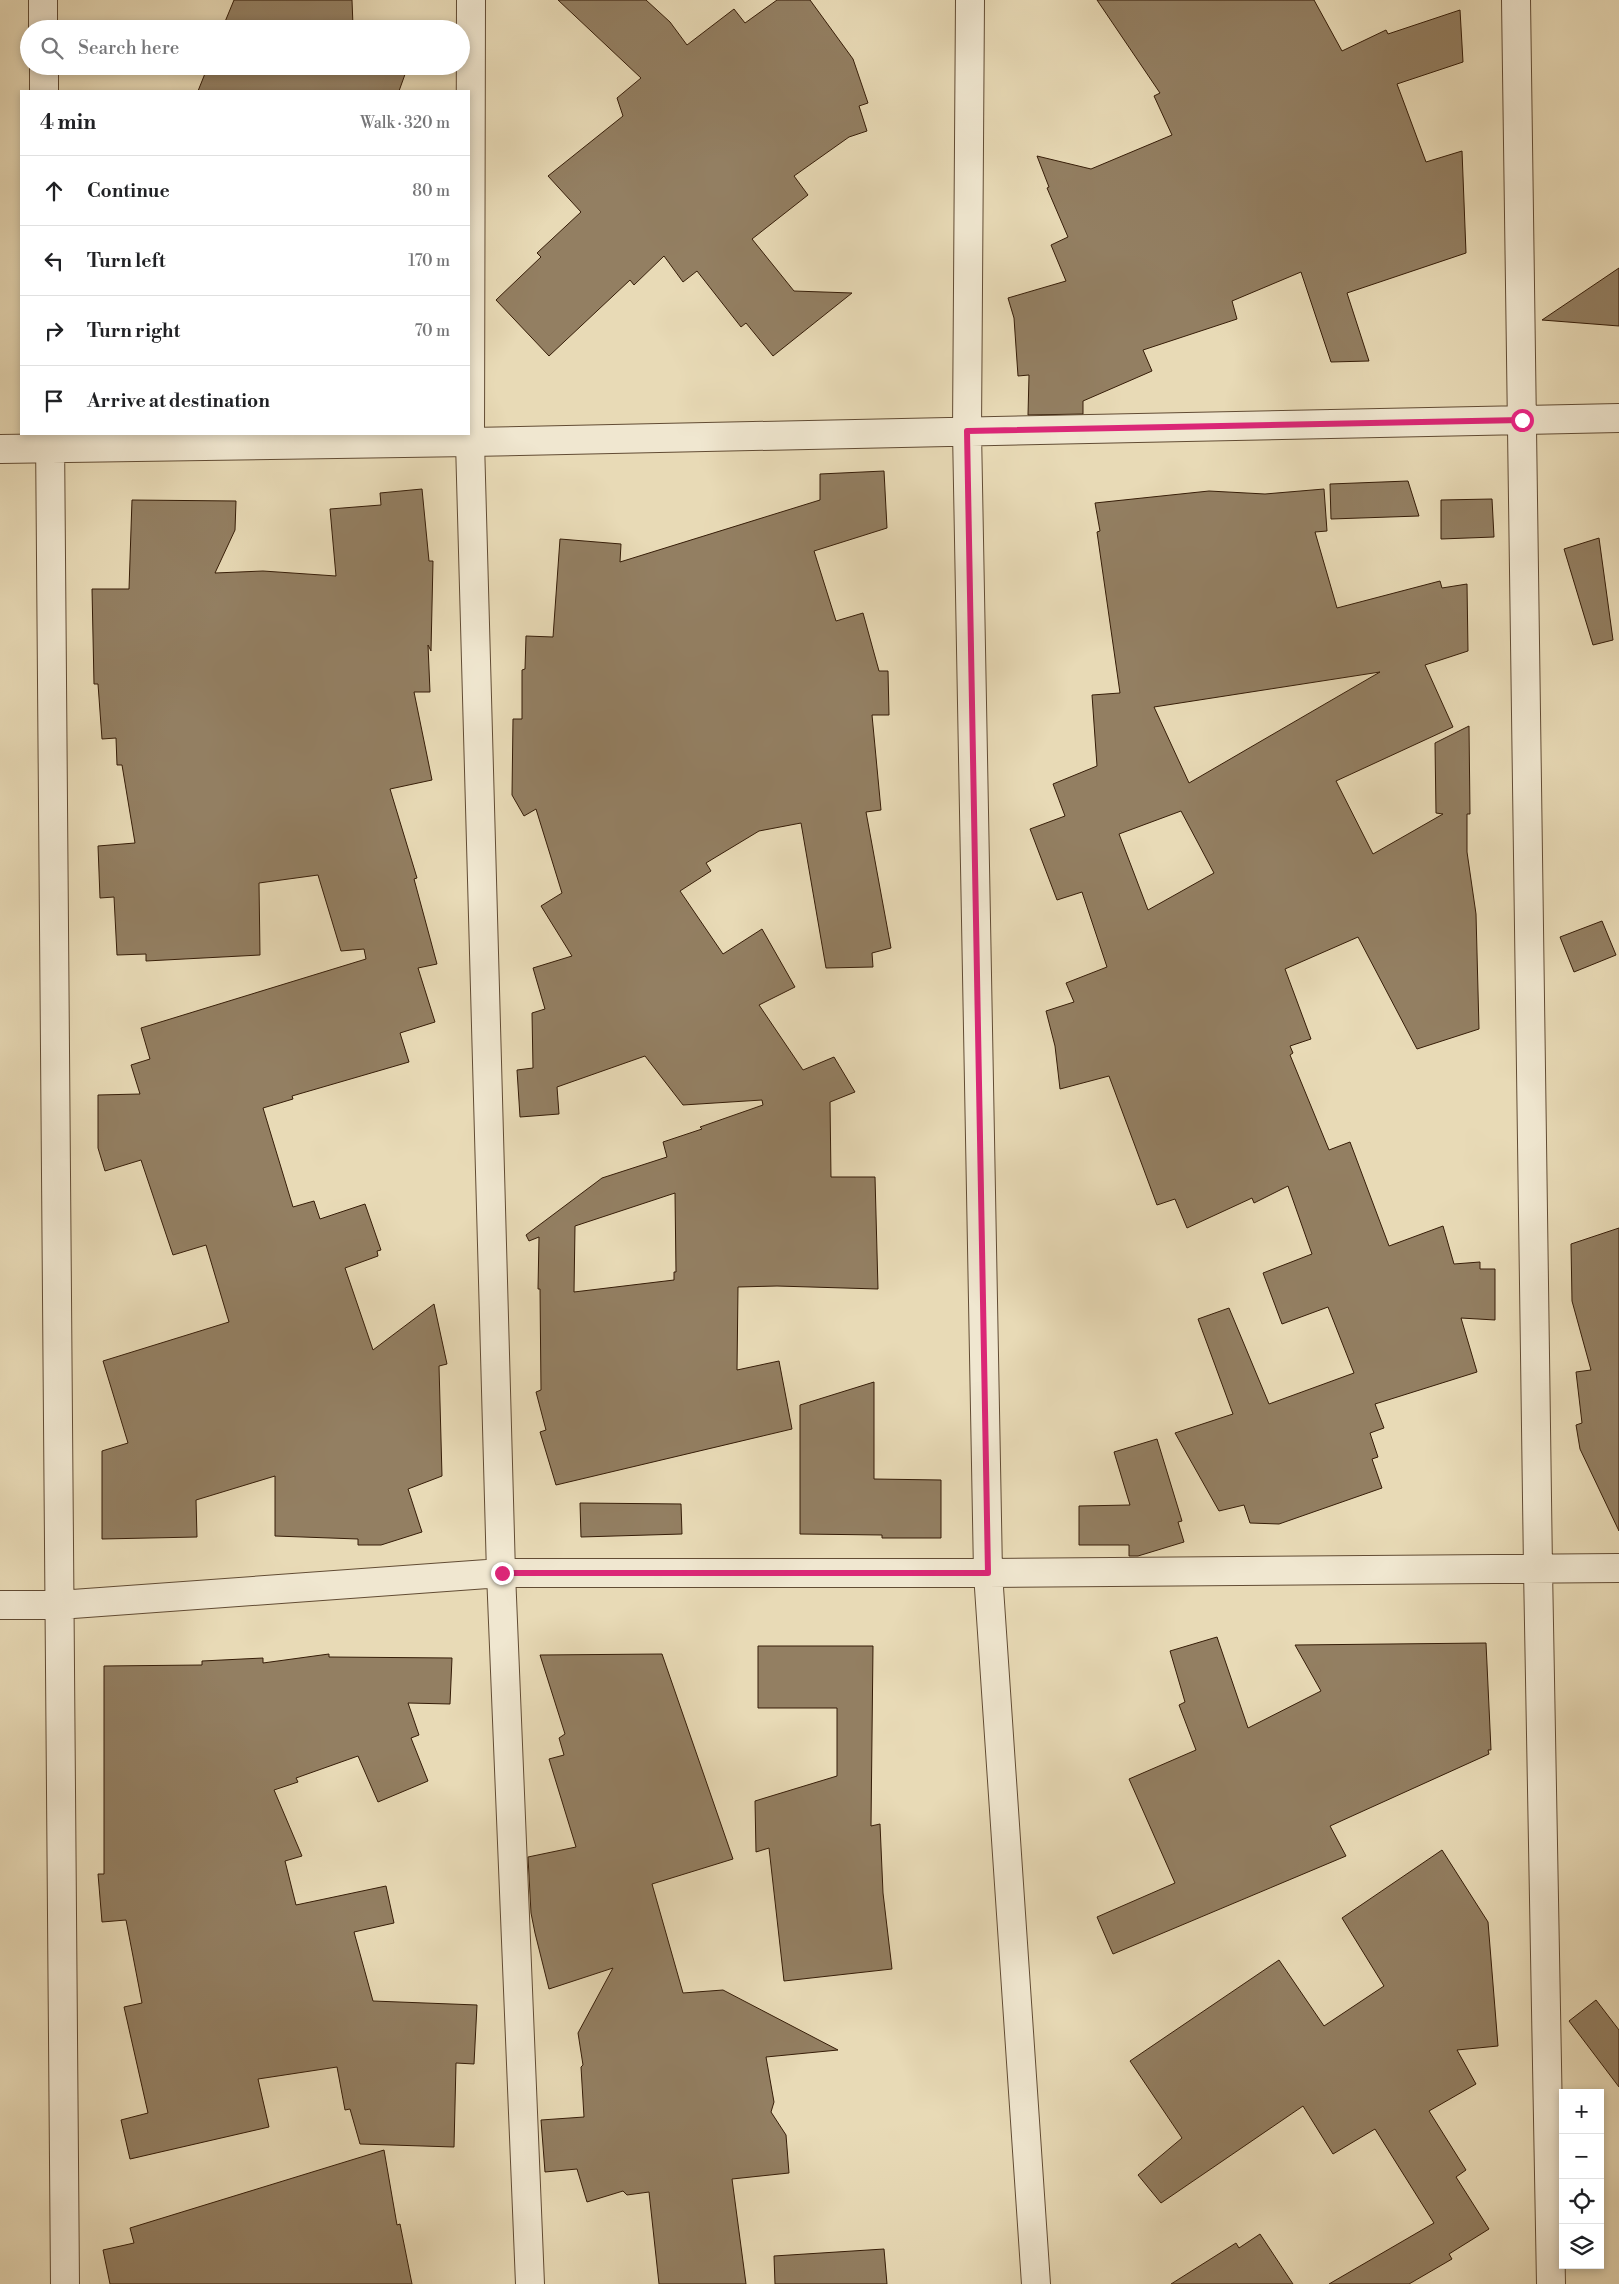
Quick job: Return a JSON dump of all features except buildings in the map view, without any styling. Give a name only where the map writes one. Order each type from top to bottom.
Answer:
[{"type":"street","points":[[42,0],[43,20]]},
{"type":"street","points":[[471,0],[470,442],[502,1573],[530,2284]]},
{"type":"street","points":[[970,0],[967,431],[988,1573],[1036,2284]]},
{"type":"street","points":[[1516,0],[1538,1569],[1551,2284]]},
{"type":"street","points":[[44,75],[44,90]]},
{"type":"street","points":[[0,449],[50,440],[470,442],[1619,418]]},
{"type":"street","points":[[50,440],[65,2284]]},
{"type":"street","points":[[0,1605],[59,1606],[502,1573],[988,1573],[1619,1568]]},
{"type":"route","points":[[502,1573],[988,1573],[967,431],[1522,420]]}]
